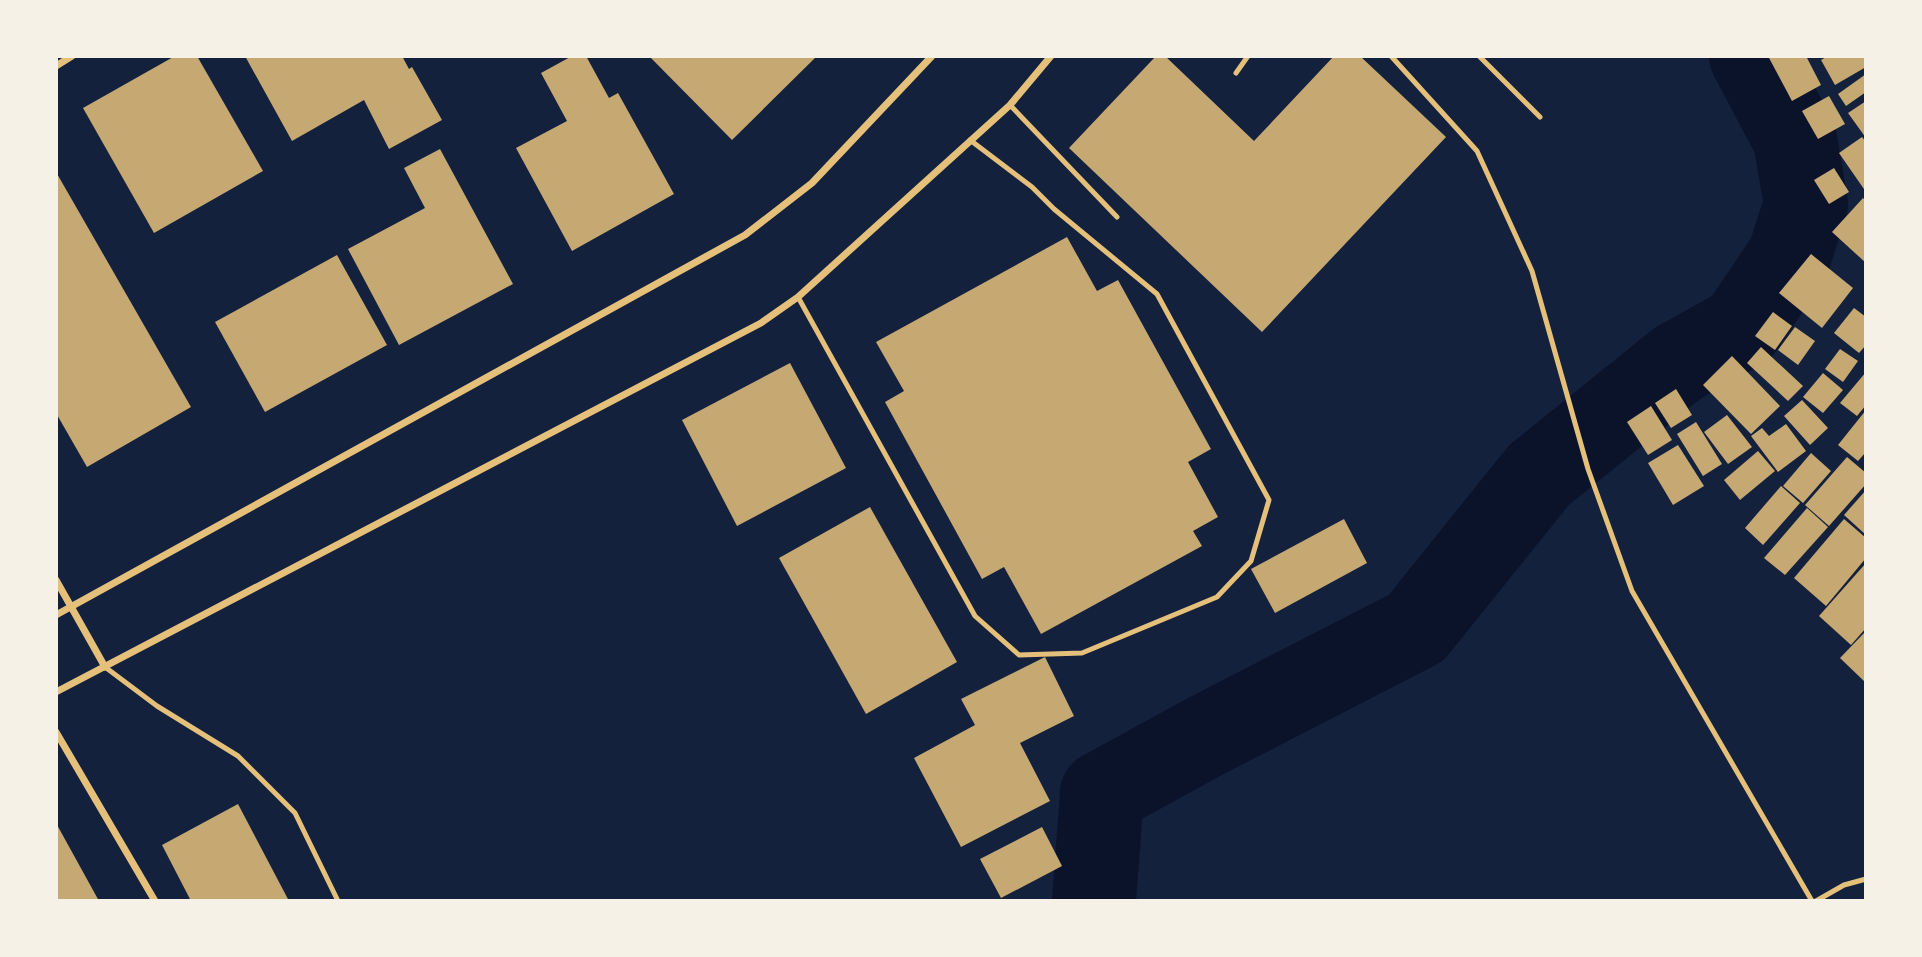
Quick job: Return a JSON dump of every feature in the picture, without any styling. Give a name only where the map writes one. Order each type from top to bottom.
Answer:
[{"type":"street","points":[[56,66],[72,56]]},
{"type":"street","points":[[56,615],[745,235],[811,183],[932,56]]},
{"type":"street","points":[[56,692],[749,329],[798,297],[1010,104],[1051,56]]},
{"type":"street","points":[[56,580],[105,667]]},
{"type":"street","points":[[56,732],[155,901]]},
{"type":"lane","points":[[1236,74],[1248,56]]},
{"type":"lane","points":[[1391,56],[1477,151],[1527,259],[1557,354],[1588,469],[1632,591],[1814,901],[1844,885],[1866,879]]},
{"type":"lane","points":[[1479,56],[1541,117]]},
{"type":"lane","points":[[1010,104],[1117,217]]},
{"type":"lane","points":[[798,297],[975,616],[1019,654],[1082,653],[1217,597],[1251,561],[1269,500],[1157,295],[1032,187],[971,140]]},
{"type":"lane","points":[[105,667],[157,706],[238,756],[295,814],[338,901]]},
{"type":"building","points":[[175,56],[197,56],[263,171],[154,233],[83,108]]},
{"type":"building","points":[[245,56],[402,56],[409,69],[412,67],[442,120],[389,149],[364,100],[292,141]]},
{"type":"building","points":[[572,56],[586,56],[609,98],[618,93],[674,194],[572,251],[516,148],[567,121],[541,73]]},
{"type":"building","points":[[649,56],[817,56],[732,140]]},
{"type":"building","points":[[1156,56],[1165,56],[1254,141],[1334,56],[1360,56],[1446,137],[1262,332],[1069,148]]},
{"type":"building","points":[[1768,56],[1806,56],[1821,85],[1792,101]]},
{"type":"building","points":[[1828,56],[1866,56],[1866,67],[1835,85],[1821,60]]},
{"type":"building","points":[[1866,74],[1866,92],[1846,106],[1838,94]]},
{"type":"building","points":[[1829,96],[1845,124],[1818,139],[1802,111]]},
{"type":"building","points":[[1866,101],[1866,138],[1848,113]]},
{"type":"building","points":[[1862,137],[1866,142],[1866,192],[1839,153]]},
{"type":"building","points":[[440,149],[513,284],[399,345],[348,249],[425,208],[404,168]]},
{"type":"building","points":[[1834,168],[1849,192],[1829,204],[1814,180]]},
{"type":"building","points":[[56,172],[191,407],[87,467],[56,413]]},
{"type":"building","points":[[1863,198],[1866,201],[1866,263],[1832,232]]},
{"type":"building","points":[[1067,237],[1097,291],[1118,280],[1211,449],[1188,462],[1218,517],[1193,531],[1202,546],[1041,634],[1004,567],[982,579],[885,402],[904,391],[876,342]]},
{"type":"building","points":[[1811,254],[1853,288],[1822,328],[1779,293]]},
{"type":"building","points":[[337,255],[387,345],[265,412],[215,322]]},
{"type":"building","points":[[1854,308],[1866,317],[1866,345],[1859,353],[1834,333]]},
{"type":"building","points":[[1773,312],[1792,326],[1775,350],[1755,336]]},
{"type":"building","points":[[1795,327],[1815,341],[1798,365],[1778,350]]},
{"type":"building","points":[[1761,347],[1803,386],[1788,401],[1747,363]]},
{"type":"building","points":[[1840,349],[1858,361],[1843,382],[1825,369]]},
{"type":"building","points":[[1732,356],[1780,406],[1751,434],[1703,385]]},
{"type":"building","points":[[790,363],[846,468],[737,526],[682,420]]},
{"type":"building","points":[[1866,372],[1866,405],[1857,416],[1840,403]]},
{"type":"building","points":[[1823,373],[1843,390],[1823,413],[1803,397]]},
{"type":"building","points":[[1676,389],[1692,415],[1671,428],[1655,403]]},
{"type":"building","points":[[1802,400],[1828,428],[1810,445],[1784,416]]},
{"type":"building","points":[[1651,406],[1672,440],[1648,455],[1627,422]]},
{"type":"building","points":[[1866,410],[1866,452],[1858,461],[1838,445]]},
{"type":"building","points":[[1727,415],[1752,447],[1728,464],[1704,432]]},
{"type":"building","points":[[1696,422],[1722,464],[1703,476],[1677,434]]},
{"type":"building","points":[[1786,424],[1806,451],[1778,472],[1751,436],[1762,428],[1769,436]]},
{"type":"building","points":[[1678,445],[1704,486],[1673,505],[1648,463]]},
{"type":"building","points":[[1758,451],[1775,471],[1740,500],[1724,480]]},
{"type":"building","points":[[1811,453],[1831,471],[1803,503],[1783,486]]},
{"type":"building","points":[[1847,457],[1866,473],[1866,484],[1829,526],[1805,505]]},
{"type":"building","points":[[1781,486],[1800,503],[1763,545],[1745,528]]},
{"type":"building","points":[[1866,490],[1866,535],[1844,515]]},
{"type":"building","points":[[870,507],[957,662],[866,714],[779,558]]},
{"type":"building","points":[[1807,508],[1828,527],[1785,575],[1764,558]]},
{"type":"building","points":[[1344,519],[1367,563],[1275,613],[1251,569]]},
{"type":"building","points":[[1844,519],[1866,538],[1866,558],[1826,606],[1794,578]]},
{"type":"building","points":[[1866,563],[1866,628],[1851,645],[1819,616]]},
{"type":"building","points":[[1866,631],[1866,683],[1840,658]]},
{"type":"building","points":[[1045,657],[1074,716],[1020,743],[1050,801],[961,847],[914,758],[975,725],[961,699]]},
{"type":"building","points":[[238,804],[289,901],[191,901],[162,845]]},
{"type":"building","points":[[56,823],[99,901],[56,901]]},
{"type":"building","points":[[1042,827],[1062,866],[1001,898],[980,859]]},
{"type":"waterway","points":[[1094,901],[1102,793],[1204,737],[1416,628],[1539,475],[1678,363],[1741,328],[1789,257],[1806,204],[1795,139],[1751,56]]}]
